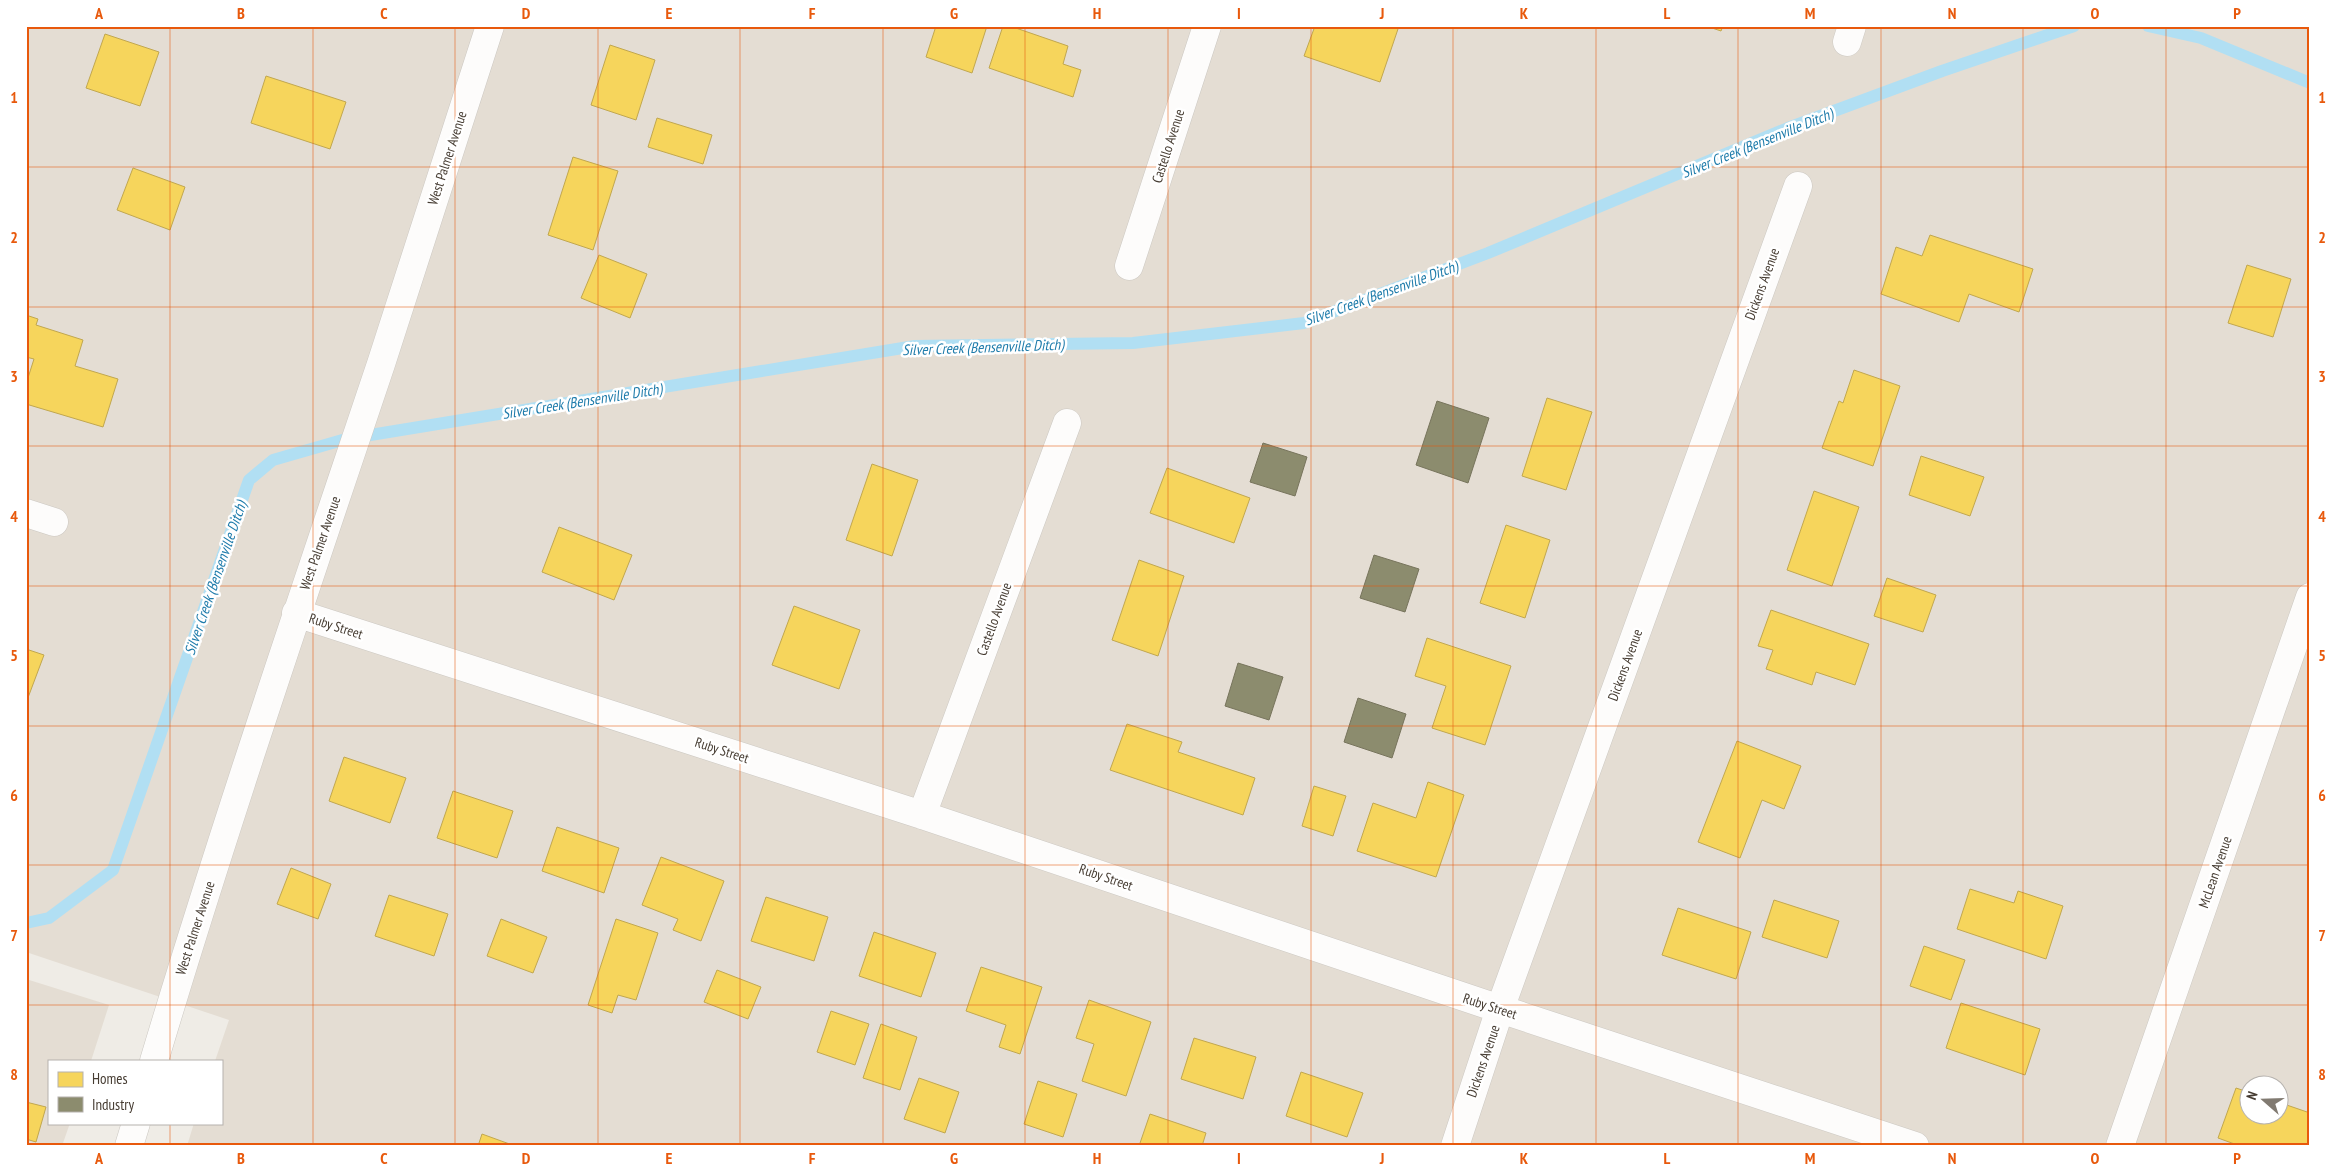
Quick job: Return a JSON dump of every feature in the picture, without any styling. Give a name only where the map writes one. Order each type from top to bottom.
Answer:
[{"type":"street","name":"West Palmer Avenue","points":[[154,1060],[296,613],[381,362],[490,26]]},
{"type":"street","name":"Castello Avenue","points":[[1129,266],[1207,26]]},
{"type":"street","name":"Dickens Avenue","points":[[1454,1146],[1500,1010],[1798,186]]},
{"type":"street","name":"Castello Avenue","points":[[922,815],[1066,423]]},
{"type":"street","points":[[26,513],[54,522]]},
{"type":"street","name":"McLean Avenue","points":[[2120,1146],[2310,597]]},
{"type":"street","name":"Ruby Street","points":[[296,613],[922,815],[1500,1010],[1915,1146]]},
{"type":"street","points":[[129,1146],[136,1124]]},
{"type":"shaded area","points":[[26,26],[2310,26],[2310,1146],[187,1146],[194,1124],[222,1124],[222,1060],[215,1060],[229,1020],[26,952]]},
{"type":"shaded area","points":[[26,979],[109,1005],[91,1060],[48,1060],[48,1124],[70,1124],[62,1146],[26,1146]]},
{"type":"building: Homes","points":[[936,26],[987,26],[972,73],[926,57]]},
{"type":"building: Homes","points":[[1003,26],[1010,26],[1068,46],[1063,64],[1081,70],[1073,97],[989,68]]},
{"type":"building: Homes","points":[[1315,26],[1399,26],[1380,82],[1304,56]]},
{"type":"building: Homes","points":[[1706,26],[1723,26],[1721,31]]},
{"type":"building: Homes","points":[[105,34],[159,52],[140,106],[86,88]]},
{"type":"building: Homes","points":[[610,45],[655,60],[636,120],[591,105]]},
{"type":"building: Homes","points":[[266,76],[346,102],[330,149],[251,123]]},
{"type":"building: Homes","points":[[657,118],[712,135],[703,164],[648,147]]},
{"type":"building: Homes","points":[[573,157],[618,171],[593,250],[548,235]]},
{"type":"building: Homes","points":[[133,168],[185,187],[170,230],[117,210]]},
{"type":"building: Homes","points":[[1930,235],[2033,269],[2019,312],[1969,294],[1959,322],[1881,294],[1896,247],[1922,256]]},
{"type":"building: Homes","points":[[599,255],[647,274],[630,318],[581,298]]},
{"type":"building: Homes","points":[[2247,265],[2291,279],[2273,337],[2228,323]]},
{"type":"building: Homes","points":[[26,315],[38,319],[36,325],[83,340],[75,366],[118,379],[103,427],[26,404],[26,384],[34,359],[26,357]]},
{"type":"building: Homes","points":[[1854,370],[1900,386],[1873,466],[1822,448],[1839,401],[1843,403]]},
{"type":"building: Homes","points":[[1547,398],[1592,412],[1566,490],[1522,476]]},
{"type":"building: Homes","points":[[1921,456],[1984,477],[1970,516],[1909,495]]},
{"type":"building: Homes","points":[[872,464],[918,480],[892,556],[846,540]]},
{"type":"building: Homes","points":[[1167,468],[1250,498],[1234,543],[1150,513]]},
{"type":"building: Homes","points":[[1814,491],[1859,507],[1832,586],[1787,570]]},
{"type":"building: Homes","points":[[1506,525],[1550,540],[1525,618],[1480,603]]},
{"type":"building: Homes","points":[[559,527],[632,555],[614,600],[542,572]]},
{"type":"building: Homes","points":[[1139,560],[1184,576],[1158,656],[1112,640]]},
{"type":"building: Homes","points":[[1887,578],[1936,595],[1923,632],[1874,616]]},
{"type":"building: Homes","points":[[794,606],[860,630],[839,689],[772,665]]},
{"type":"building: Homes","points":[[1771,610],[1869,644],[1855,685],[1816,672],[1812,685],[1766,669],[1773,650],[1758,646]]},
{"type":"building: Homes","points":[[1427,638],[1511,666],[1485,745],[1432,728],[1446,686],[1415,676]]},
{"type":"building: Homes","points":[[26,649],[44,655],[26,703]]},
{"type":"building: Homes","points":[[1127,724],[1182,742],[1178,752],[1255,778],[1243,815],[1110,770]]},
{"type":"building: Homes","points":[[1737,741],[1801,766],[1784,809],[1762,800],[1740,858],[1698,842]]},
{"type":"building: Homes","points":[[344,757],[406,778],[390,823],[329,801]]},
{"type":"building: Homes","points":[[1428,782],[1464,795],[1436,877],[1357,851],[1373,803],[1416,818]]},
{"type":"building: Homes","points":[[1314,786],[1346,796],[1333,836],[1302,826]]},
{"type":"building: Homes","points":[[453,791],[513,811],[497,858],[437,838]]},
{"type":"building: Homes","points":[[557,827],[619,848],[604,893],[542,871]]},
{"type":"building: Homes","points":[[661,857],[724,881],[701,941],[673,930],[678,919],[642,905]]},
{"type":"building: Homes","points":[[291,868],[331,884],[318,919],[277,904]]},
{"type":"building: Homes","points":[[1970,889],[2014,903],[2018,891],[2063,906],[2046,959],[1957,929]]},
{"type":"building: Homes","points":[[389,895],[448,914],[434,956],[375,936]]},
{"type":"building: Homes","points":[[766,897],[828,917],[814,961],[751,941]]},
{"type":"building: Homes","points":[[1774,900],[1839,921],[1827,958],[1762,937]]},
{"type":"building: Homes","points":[[1678,908],[1751,932],[1736,979],[1662,955]]},
{"type":"building: Homes","points":[[501,919],[547,937],[533,973],[487,956]]},
{"type":"building: Homes","points":[[616,919],[658,933],[636,1000],[618,995],[612,1013],[588,1005]]},
{"type":"building: Homes","points":[[874,932],[936,953],[921,997],[859,976]]},
{"type":"building: Homes","points":[[1924,946],[1965,960],[1951,1000],[1910,986]]},
{"type":"building: Homes","points":[[981,967],[1042,987],[1020,1054],[999,1047],[1006,1025],[966,1011]]},
{"type":"building: Homes","points":[[717,970],[761,987],[748,1019],[704,1002]]},
{"type":"building: Homes","points":[[1089,1000],[1151,1022],[1126,1096],[1082,1081],[1094,1044],[1076,1038]]},
{"type":"building: Homes","points":[[1961,1003],[2040,1029],[2025,1075],[1946,1048]]},
{"type":"building: Homes","points":[[831,1011],[869,1024],[855,1065],[817,1052]]},
{"type":"building: Homes","points":[[881,1024],[917,1037],[900,1090],[863,1078]]},
{"type":"building: Homes","points":[[1194,1038],[1256,1057],[1243,1099],[1181,1079]]},
{"type":"building: Homes","points":[[1301,1072],[1363,1093],[1347,1137],[1286,1116]]},
{"type":"building: Homes","points":[[919,1078],[959,1092],[945,1133],[904,1119]]},
{"type":"building: Homes","points":[[1038,1081],[1077,1094],[1063,1137],[1024,1124]]},
{"type":"building: Homes","points":[[2236,1088],[2238,1089],[2238,1124],[2288,1124],[2288,1105],[2310,1113],[2310,1146],[2240,1146],[2218,1138]]},
{"type":"building: Homes","points":[[26,1102],[46,1107],[36,1142],[26,1139]]},
{"type":"building: Homes","points":[[1150,1114],[1206,1133],[1202,1146],[1139,1146]]},
{"type":"building: Homes","points":[[482,1134],[515,1146],[478,1146]]},
{"type":"building: Industry","points":[[1437,401],[1489,418],[1468,483],[1416,465]]},
{"type":"building: Industry","points":[[1263,443],[1307,457],[1295,496],[1250,482]]},
{"type":"building: Industry","points":[[1374,555],[1419,569],[1405,612],[1360,598]]},
{"type":"building: Industry","points":[[1238,663],[1283,677],[1269,720],[1225,706]]},
{"type":"building: Industry","points":[[1358,698],[1406,714],[1392,758],[1344,742]]},
{"type":"waterway","name":"Silver Creek (Bensenville Ditch)","points":[[26,923],[49,918],[113,870],[249,480],[273,460],[346,439],[915,346],[1133,343],[1304,323],[1488,253],[1788,128],[1942,71],[2074,26]]},
{"type":"waterway","name":"Silver Creek (Bensenville Ditch)","points":[[2148,26],[2201,38],[2310,83]]}]
